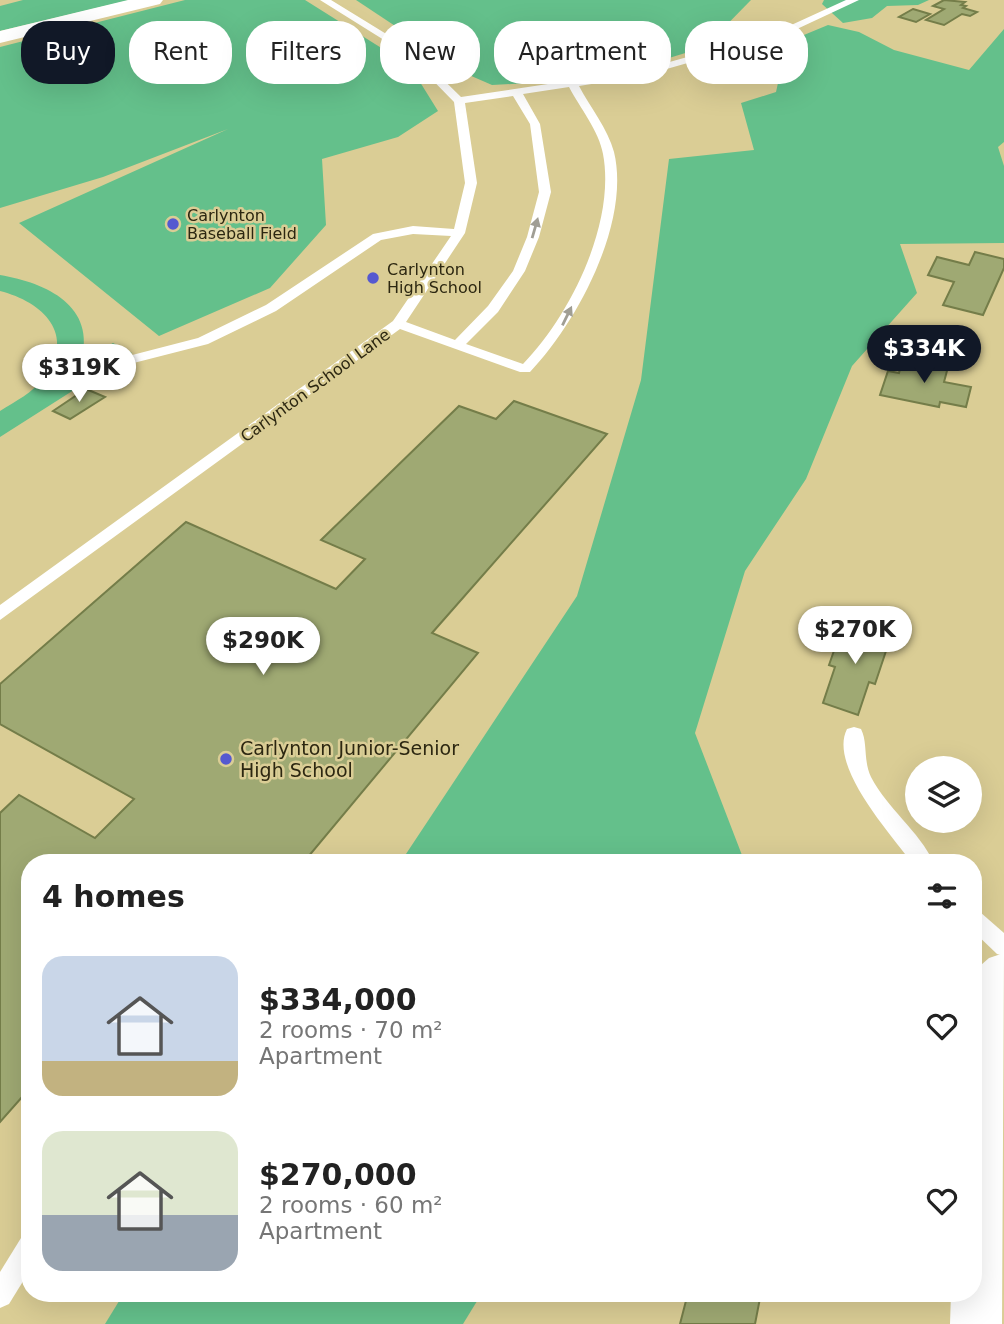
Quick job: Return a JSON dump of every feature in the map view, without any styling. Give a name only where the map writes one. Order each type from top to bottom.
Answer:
[{"type":"street","points":[[0,37],[153,0]]},
{"type":"street","points":[[982,1074],[984,990],[1004,972]]},
{"type":"street","points":[[976,1324],[977,1302]]},
{"type":"lane","points":[[326,0],[411,53],[459,101],[566,84]]},
{"type":"lane","points":[[671,65],[779,34],[854,0]]},
{"type":"lane","points":[[398,324],[524,369],[541,355],[560,331],[591,266],[608,215],[609,154],[573,84]]},
{"type":"lane","points":[[458,344],[494,309],[519,271],[533,237],[545,192],[535,124],[516,92]]},
{"type":"lane","name":"Carlynton School Lane","points":[[0,614],[398,324],[459,233],[471,184],[459,101]]},
{"type":"lane","points":[[114,364],[203,341],[271,308],[377,237],[413,230],[459,233]]},
{"type":"lane","points":[[855,734],[855,761],[865,784],[917,854]]},
{"type":"lane","points":[[982,926],[1004,947]]},
{"type":"lane","points":[[0,1295],[21,1261]]},
{"type":"green space","points":[[23,0],[130,0],[42,21],[21,21],[21,26],[0,31],[0,6]]},
{"type":"green space","points":[[185,0],[305,0],[338,21],[246,21],[246,84],[366,84],[366,38],[380,47],[380,84],[421,84],[438,111],[398,137],[322,159],[326,225],[270,288],[159,336],[19,223],[228,129],[103,177],[0,208],[0,47],[21,42],[21,84],[115,84],[115,21],[102,21]]},
{"type":"green space","points":[[356,0],[751,0],[730,21],[685,21],[685,53],[671,57],[671,21],[494,21],[494,84],[510,84],[492,85],[480,80],[480,21],[388,21]]},
{"type":"green space","points":[[824,0],[929,0],[918,5],[887,6],[872,18],[843,23],[822,4]]},
{"type":"green space","points":[[828,25],[859,32],[894,50],[969,70],[1004,29],[1004,142],[998,147],[1004,166],[1004,243],[900,244],[917,293],[852,366],[806,479],[745,571],[695,733],[742,854],[406,854],[577,596],[641,380],[669,159],[754,150],[741,103],[776,92],[778,84],[808,84],[808,33]]},
{"type":"green space","points":[[0,275],[35,284],[64,300],[75,312],[82,326],[84,343],[81,362],[113,343],[132,353],[0,437],[0,411],[44,378],[53,362],[57,347],[56,334],[50,322],[30,303],[0,291]]},
{"type":"green space","points":[[118,1302],[476,1302],[463,1324],[105,1324]]},
{"type":"building","points":[[944,0],[965,2],[961,5],[966,6],[963,8],[977,12],[970,16],[962,14],[944,25],[926,20],[944,9],[933,6]]},
{"type":"building","points":[[913,9],[930,14],[916,22],[899,17]]},
{"type":"building","points":[[975,252],[1004,259],[1004,268],[983,315],[943,305],[954,282],[928,275],[937,257],[969,265]]},
{"type":"building","points":[[903,358],[948,367],[944,382],[971,387],[966,407],[940,402],[939,407],[880,395],[888,371],[899,373]]},
{"type":"building","points":[[86,389],[105,397],[70,419],[53,411]]},
{"type":"building","name":"Carlynton Junior-Senior High School","points":[[514,401],[607,434],[432,633],[478,653],[310,854],[21,854],[21,1098],[0,1122],[0,813],[19,795],[95,838],[134,799],[0,724],[0,684],[186,522],[336,589],[365,559],[321,540],[459,406],[496,419]]},
{"type":"building","points":[[844,622],[891,636],[875,684],[869,682],[858,715],[823,703],[835,667],[829,665]]},
{"type":"building","points":[[686,1302],[759,1302],[755,1324],[680,1324]]},
{"type":"place","name":"Carlynton Baseball Field","points":[[173,224]]},
{"type":"place","name":"Carlynton High School","points":[[373,278]]},
{"type":"place","name":"Carlynton Junior-Senior High School","points":[[226,759]]}]
